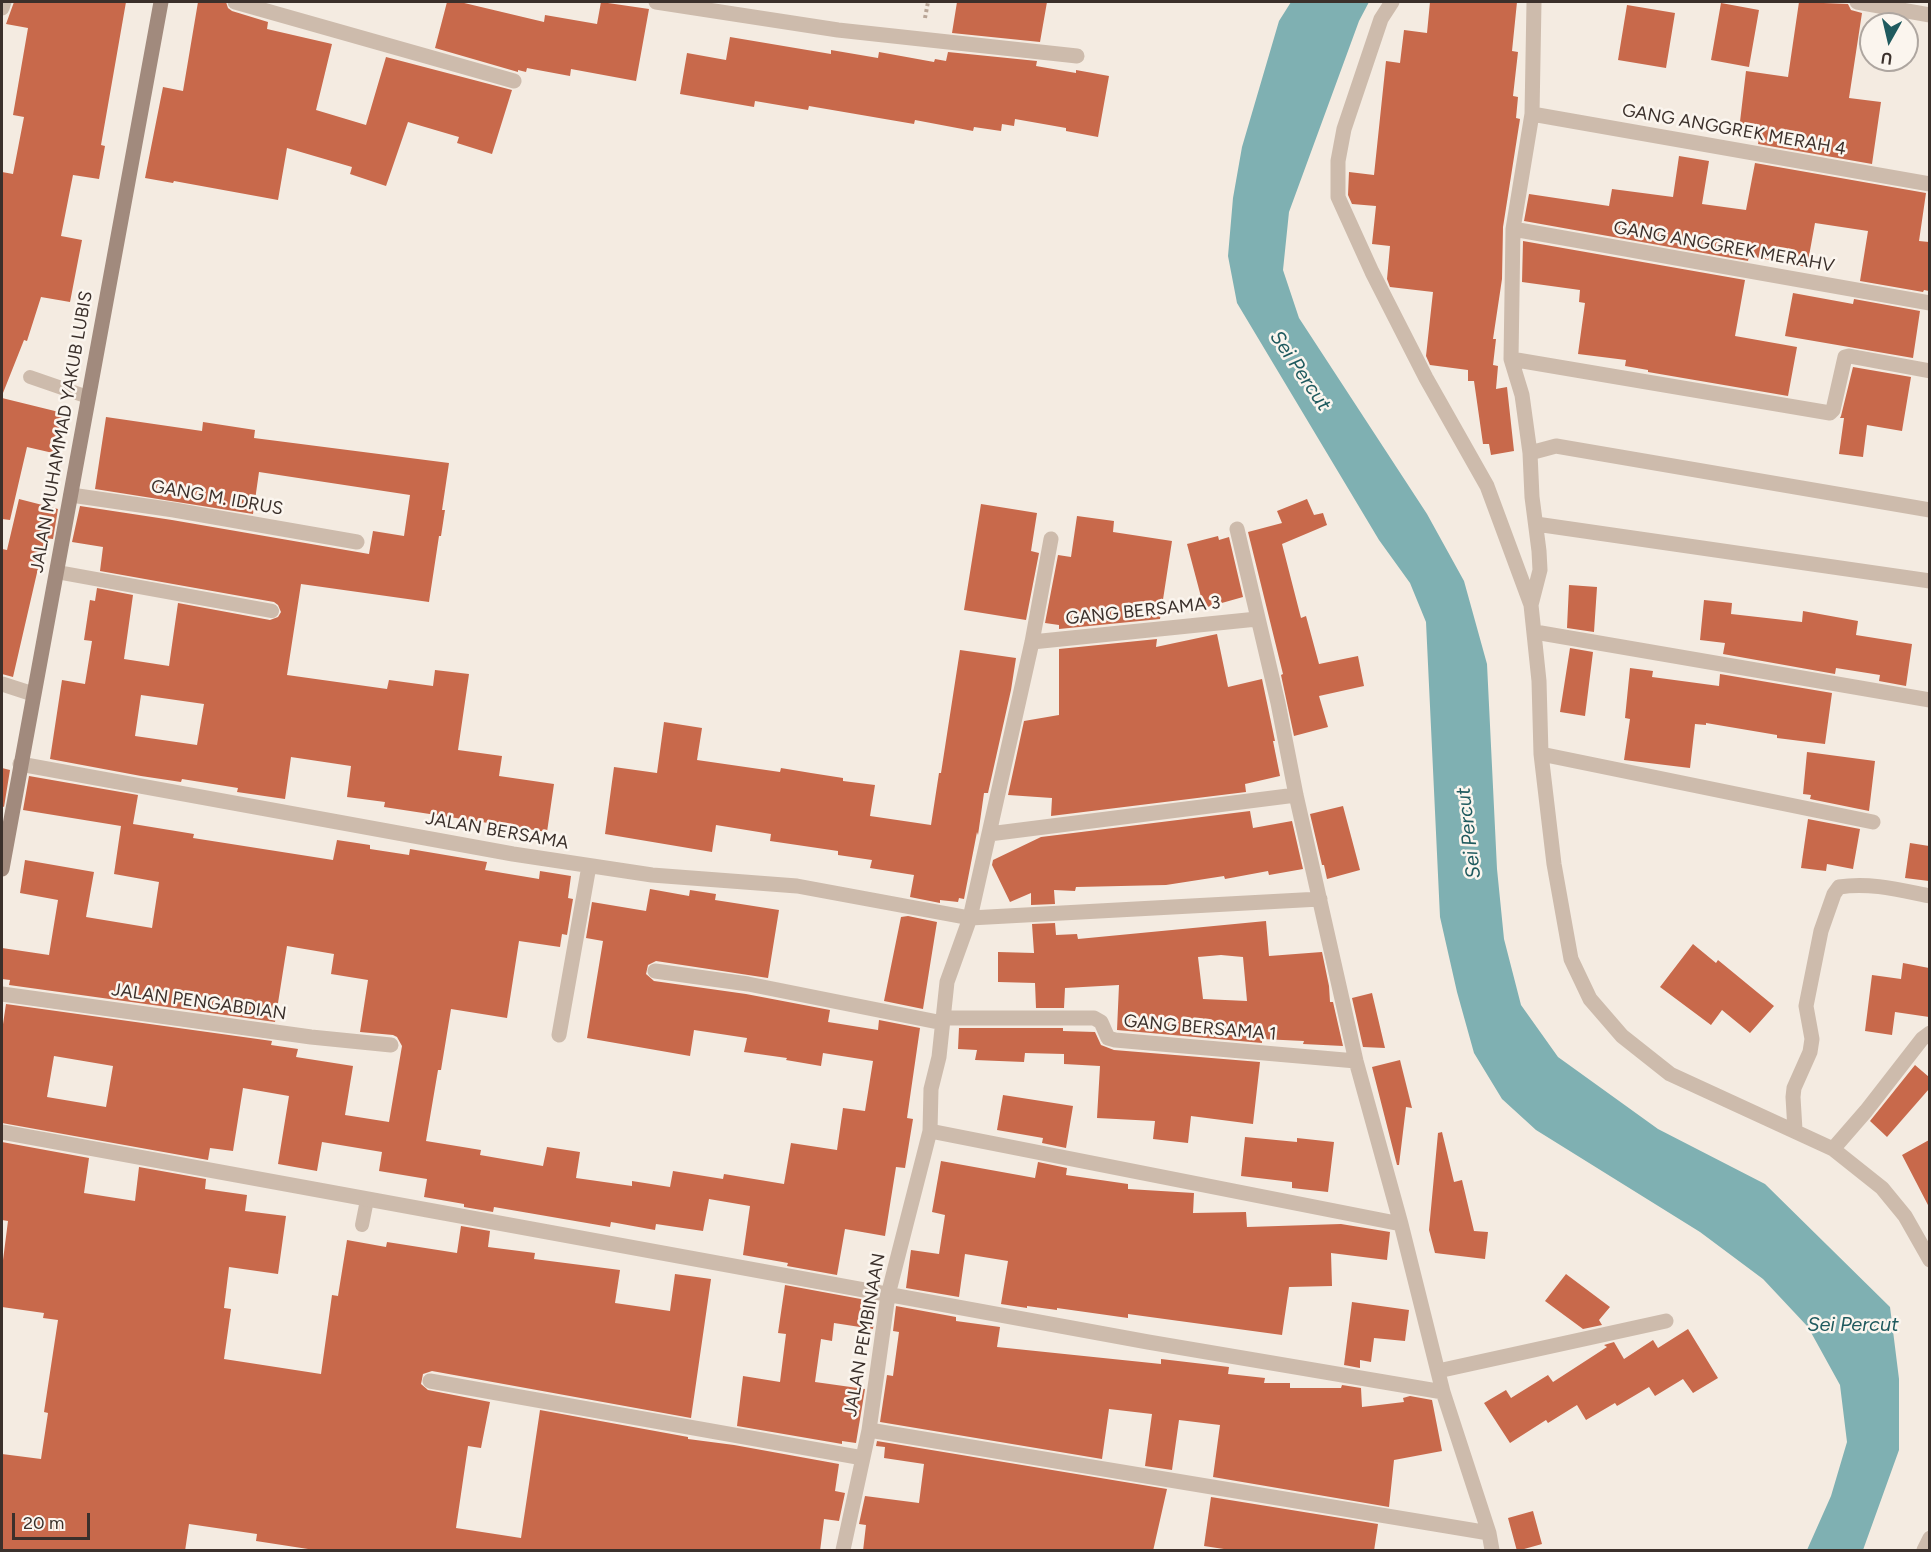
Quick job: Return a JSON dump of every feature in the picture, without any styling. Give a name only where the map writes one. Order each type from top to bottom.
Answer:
[{"type":"main road","name":"JALAN MUHAMMAD YAKUB LUBIS","points":[[2,869],[161,2]]},
{"type":"street","points":[[2,8],[4,2]]},
{"type":"street","points":[[235,2],[514,81]]},
{"type":"street","points":[[656,2],[838,30],[1077,56]]},
{"type":"street","points":[[1392,2],[1381,19],[1344,129],[1338,161],[1338,197],[1372,272],[1426,378],[1487,486],[1532,605],[1541,754],[1554,864],[1571,959],[1590,999],[1622,1036],[1670,1074],[1833,1149],[1882,1188],[1905,1216],[1929,1260]]},
{"type":"street","points":[[1532,605],[1540,570],[1530,453],[1522,395],[1511,359],[1513,229],[1532,114],[1534,2]]},
{"type":"street","points":[[1857,2],[1929,15]]},
{"type":"street","name":"GANG ANGGREK MERAH 4","points":[[1532,114],[1929,184]]},
{"type":"street","name":"GANG ANGGREK MERAHV","points":[[1513,229],[1929,303]]},
{"type":"street","points":[[1511,359],[1830,413],[1833,410],[1845,357],[1929,371]]},
{"type":"street","points":[[1530,453],[1556,446],[1929,510]]},
{"type":"street","name":"GANG M. IDRUS","points":[[70,495],[174,510],[357,542]]},
{"type":"street","points":[[1536,524],[1929,582]]},
{"type":"street","points":[[1237,529],[1278,703],[1296,795],[1356,1061],[1401,1224],[1443,1392],[1489,1533],[1492,1551]]},
{"type":"street","name":"JALAN PEMBINAAN","points":[[843,1551],[868,1430],[888,1295],[930,1131],[931,1089],[939,1057],[947,982],[970,918],[1032,642],[1051,539]]},
{"type":"street","name":"GANG BERSAMA 3","points":[[1032,642],[1257,619]]},
{"type":"street","points":[[1535,632],[1929,700]]},
{"type":"street","points":[[2,684],[33,694]]},
{"type":"street","points":[[1541,754],[1873,822]]},
{"type":"street","name":"JALAN BERSAMA","points":[[20,764],[465,846],[652,875],[797,886],[970,918],[1320,899]]},
{"type":"street","points":[[989,834],[1296,795]]},
{"type":"street","points":[[559,1035],[589,866]]},
{"type":"street","points":[[1795,1130],[1794,1088],[1810,1052],[1812,1040],[1806,1006],[1821,931],[1834,894],[1839,887],[1850,885],[1881,886],[1929,896]]},
{"type":"street","name":"GANG BERSAMA 1","points":[[655,971],[748,984],[943,1021],[1094,1018],[1101,1022],[1108,1038],[1115,1041],[1356,1061]]},
{"type":"street","name":"JALAN PENGABDIAN","points":[[2,994],[311,1037],[391,1045]]},
{"type":"street","points":[[1833,1149],[1929,1033]]},
{"type":"street","points":[[930,1131],[1401,1224]]},
{"type":"street","points":[[2,1132],[1148,1342],[1443,1392]]},
{"type":"street","points":[[1438,1371],[1666,1321]]},
{"type":"street","points":[[430,1381],[863,1458]]},
{"type":"street","points":[[868,1430],[1489,1533]]},
{"type":"street","points":[[1924,1551],[1929,1539]]},
{"type":"lane","points":[[30,377],[88,397]]},
{"type":"lane","points":[[57,572],[272,611]]},
{"type":"lane","points":[[362,1225],[367,1200]]},
{"type":"water","name":"Sei Percut","points":[[1291,2],[1369,2],[1359,21],[1289,212],[1283,270],[1299,318],[1427,514],[1464,581],[1487,664],[1497,869],[1504,939],[1521,1005],[1558,1057],[1658,1129],[1765,1184],[1890,1307],[1899,1379],[1899,1450],[1863,1550],[1807,1550],[1831,1496],[1847,1442],[1840,1385],[1808,1327],[1763,1279],[1700,1232],[1536,1130],[1502,1099],[1474,1053],[1440,917],[1426,622],[1410,583],[1379,540],[1237,303],[1228,256],[1233,198],[1242,147],[1279,21]]},
{"type":"building","points":[[14,2],[126,2],[101,145],[105,146],[99,179],[73,175],[61,236],[82,240],[70,302],[41,297],[27,341],[24,340],[3,393],[2,172],[13,174],[24,117],[13,115],[28,28],[6,24]]},
{"type":"building","points":[[198,2],[226,2],[232,11],[268,22],[267,29],[332,44],[316,110],[366,125],[386,57],[512,90],[492,154],[457,143],[459,137],[408,122],[386,186],[350,174],[352,167],[287,148],[278,200],[145,178],[163,87],[183,91]]},
{"type":"building","points":[[447,2],[460,2],[544,22],[545,15],[597,24],[601,2],[649,9],[636,81],[571,69],[570,76],[527,68],[526,72],[518,70],[518,72],[435,48]]},
{"type":"building","points":[[957,2],[1047,2],[1040,42],[952,33]]},
{"type":"building","points":[[1430,2],[1517,2],[1512,51],[1518,52],[1513,96],[1518,97],[1516,118],[1520,119],[1503,227],[1502,279],[1493,339],[1496,339],[1493,365],[1498,366],[1496,389],[1507,387],[1514,451],[1491,455],[1489,444],[1483,444],[1474,381],[1468,381],[1468,370],[1430,365],[1426,356],[1433,292],[1390,287],[1387,279],[1390,246],[1372,244],[1376,206],[1352,204],[1348,195],[1349,172],[1374,175],[1386,61],[1400,63],[1404,30],[1427,33]]},
{"type":"building","points":[[1799,2],[1848,4],[1851,10],[1859,12],[1859,33],[1849,98],[1881,102],[1872,164],[1758,144],[1760,133],[1739,130],[1746,71],[1788,77]]},
{"type":"building","points":[[1721,3],[1759,10],[1749,67],[1711,60]]},
{"type":"building","points":[[1627,5],[1675,13],[1666,68],[1618,60]]},
{"type":"building","points":[[730,37],[831,54],[831,50],[878,58],[879,52],[934,62],[935,59],[946,61],[948,52],[1037,61],[1036,66],[1109,76],[1098,137],[1066,131],[1066,128],[1015,119],[1014,126],[1002,124],[1001,131],[974,127],[973,131],[915,120],[914,124],[809,106],[808,110],[755,101],[754,107],[680,94],[687,53],[726,60]]},
{"type":"building","points":[[1679,156],[1709,161],[1702,204],[1746,210],[1755,163],[1926,193],[1919,241],[1929,242],[1929,291],[1924,290],[1923,292],[1860,281],[1868,231],[1815,223],[1807,267],[1749,256],[1748,261],[1524,221],[1529,194],[1609,206],[1612,189],[1673,197]]},
{"type":"building","points":[[1523,241],[1745,280],[1735,336],[1797,347],[1788,396],[1648,372],[1648,370],[1625,366],[1626,360],[1578,354],[1585,303],[1579,302],[1580,290],[1522,282]]},
{"type":"building","points":[[1793,293],[1853,304],[1854,299],[1920,311],[1913,358],[1785,336]]},
{"type":"building","points":[[1853,367],[1911,377],[1902,431],[1867,425],[1863,457],[1839,454],[1844,418],[1840,418]]},
{"type":"building","points":[[2,398],[63,413],[53,453],[27,447],[10,520],[2,519]]},
{"type":"building","points":[[106,417],[202,431],[203,422],[255,430],[254,438],[449,463],[442,510],[445,510],[429,602],[301,584],[287,675],[387,689],[389,680],[433,686],[435,670],[469,674],[458,750],[502,756],[499,776],[554,784],[547,832],[384,807],[385,802],[347,797],[351,766],[291,757],[285,799],[237,792],[238,788],[182,779],[181,782],[141,776],[50,759],[62,680],[85,684],[92,641],[84,640],[90,600],[95,601],[97,588],[133,595],[124,659],[169,666],[178,603],[270,620],[278,617],[281,612],[274,602],[100,571],[103,547],[72,542],[80,506],[369,554],[373,531],[404,536],[410,495],[259,472],[253,514],[95,489]],"holes":[[[141,695],[204,704],[197,745],[135,736]]]},
{"type":"building","points":[[19,499],[58,509],[53,539],[45,538],[13,677],[2,674],[2,549],[7,550]]},
{"type":"building","points":[[1307,499],[1314,515],[1323,513],[1327,525],[1282,544],[1301,618],[1306,616],[1319,664],[1358,656],[1364,686],[1319,696],[1328,727],[1294,736],[1281,675],[1283,674],[1248,532],[1282,523],[1277,511]]},
{"type":"building","points":[[981,504],[1037,513],[1031,551],[1039,553],[1026,620],[964,610]]},
{"type":"building","points":[[1077,516],[1114,521],[1113,532],[1172,541],[1160,619],[1059,629],[1059,625],[1045,623],[1058,555],[1071,557]]},
{"type":"building","points":[[1218,536],[1219,540],[1229,537],[1243,597],[1204,608],[1187,544]]},
{"type":"building","points":[[1569,585],[1597,587],[1594,632],[1567,628]]},
{"type":"building","points":[[1704,600],[1732,603],[1731,614],[1802,622],[1803,611],[1858,621],[1856,635],[1912,644],[1906,686],[1879,681],[1880,675],[1836,668],[1835,674],[1723,654],[1725,643],[1700,640]]},
{"type":"building","points":[[1217,634],[1228,687],[1262,679],[1280,776],[1245,784],[1246,792],[1051,816],[1052,798],[1008,795],[1024,721],[1059,715],[1059,649],[1157,639],[1156,647]]},
{"type":"building","points":[[1570,648],[1593,652],[1585,716],[1560,712]]},
{"type":"building","points":[[960,650],[1016,658],[988,793],[984,793],[978,835],[977,832],[964,899],[959,898],[958,902],[940,900],[940,903],[910,897],[914,875],[870,868],[872,860],[838,855],[838,851],[770,841],[771,834],[716,825],[712,852],[605,834],[614,767],[657,773],[664,722],[702,728],[697,760],[780,772],[781,768],[875,785],[870,816],[931,825]]},
{"type":"building","points":[[1630,668],[1653,671],[1652,677],[1719,686],[1720,674],[1832,693],[1825,744],[1777,738],[1777,735],[1706,723],[1706,725],[1695,724],[1690,768],[1624,760],[1630,719],[1625,718]]},
{"type":"building","points":[[1807,752],[1875,761],[1869,811],[1810,799],[1811,795],[1803,794]]},
{"type":"building","points":[[2,768],[10,770],[4,807],[2,806]]},
{"type":"building","points":[[29,776],[138,795],[133,824],[194,834],[193,838],[333,860],[337,840],[370,845],[370,849],[409,855],[410,849],[487,862],[485,870],[539,879],[540,871],[571,876],[568,898],[573,899],[567,935],[562,934],[560,947],[519,941],[507,1018],[451,1009],[426,1141],[481,1150],[480,1155],[543,1166],[547,1147],[580,1152],[576,1178],[632,1186],[632,1181],[670,1187],[673,1171],[723,1179],[724,1174],[784,1184],[791,1143],[837,1150],[843,1108],[865,1111],[873,1061],[823,1053],[821,1066],[786,1060],[787,1058],[744,1052],[747,1038],[694,1030],[690,1056],[587,1038],[603,941],[586,938],[592,902],[646,911],[650,889],[689,896],[690,890],[716,894],[715,900],[779,910],[768,978],[656,961],[648,965],[646,974],[654,981],[746,994],[830,1010],[828,1022],[878,1030],[879,1020],[920,1028],[907,1118],[913,1119],[905,1168],[896,1167],[885,1236],[845,1229],[837,1275],[743,1255],[750,1206],[709,1199],[703,1231],[656,1224],[655,1230],[611,1222],[610,1227],[494,1207],[493,1212],[464,1207],[464,1204],[424,1197],[427,1179],[379,1171],[382,1152],[322,1142],[317,1171],[278,1164],[289,1096],[243,1088],[233,1151],[210,1148],[208,1160],[2,1123],[2,1031],[6,1004],[272,1041],[271,1045],[298,1049],[296,1057],[353,1066],[345,1115],[389,1122],[402,1046],[397,1037],[393,1035],[360,1032],[368,980],[331,974],[334,954],[287,946],[275,1022],[9,985],[10,980],[2,979],[2,948],[49,955],[58,900],[20,893],[25,860],[94,872],[86,917],[152,928],[159,882],[114,874],[121,826],[23,810]],"holes":[[[54,1056],[113,1066],[106,1107],[47,1097]]]},
{"type":"building","points":[[1343,806],[1360,870],[1327,879],[1310,814]]},
{"type":"building","points":[[1250,811],[1253,828],[1292,821],[1303,869],[1269,875],[1268,871],[1225,879],[1224,876],[1166,885],[1076,887],[1075,891],[1054,890],[1055,904],[1031,905],[1031,893],[1010,902],[992,865],[993,860],[1041,837]]},
{"type":"building","points":[[1808,819],[1860,829],[1853,869],[1827,864],[1826,871],[1801,868]]},
{"type":"building","points":[[1910,843],[1929,846],[1929,881],[1905,878]]},
{"type":"building","points":[[908,916],[937,922],[923,1009],[884,1001],[901,917]]},
{"type":"building","points":[[1266,921],[1269,956],[1322,952],[1330,1002],[1333,1002],[1343,1046],[1262,1039],[1262,1043],[1117,1030],[1119,985],[1065,988],[1064,1008],[1036,1008],[1035,983],[998,982],[998,952],[1034,953],[1032,924],[1055,923],[1056,935],[1077,934],[1078,939]],"holes":[[[1221,955],[1243,957],[1247,1001],[1203,999],[1198,957]]]},
{"type":"building","points":[[1693,944],[1716,963],[1718,960],[1774,1006],[1750,1033],[1722,1010],[1711,1025],[1660,987]]},
{"type":"building","points":[[1903,963],[1929,968],[1929,1017],[1895,1012],[1892,1035],[1865,1031],[1872,975],[1901,979]]},
{"type":"building","points":[[1372,993],[1385,1048],[1363,1047],[1352,998]]},
{"type":"building","points":[[959,1028],[1063,1028],[1063,1031],[1095,1032],[1101,1045],[1114,1050],[1260,1062],[1253,1124],[1191,1116],[1188,1143],[1153,1139],[1155,1121],[1097,1118],[1100,1066],[1064,1064],[1064,1054],[1025,1053],[1024,1062],[975,1060],[977,1050],[958,1049]]},
{"type":"building","points":[[1400,1060],[1412,1108],[1406,1107],[1399,1165],[1397,1165],[1372,1067]]},
{"type":"building","points":[[1915,1065],[1929,1077],[1929,1089],[1887,1137],[1870,1121]]},
{"type":"building","points":[[1003,1095],[1073,1106],[1066,1148],[1042,1143],[1043,1138],[997,1130]]},
{"type":"building","points":[[1442,1132],[1454,1182],[1462,1180],[1474,1231],[1488,1232],[1485,1259],[1435,1253],[1429,1230],[1438,1133]]},
{"type":"building","points":[[1245,1137],[1297,1142],[1297,1138],[1334,1142],[1328,1192],[1292,1188],[1292,1182],[1241,1176]]},
{"type":"building","points":[[1929,1140],[1929,1207],[1902,1155]]},
{"type":"building","points":[[2,1142],[89,1158],[84,1193],[135,1201],[139,1167],[206,1179],[205,1189],[247,1195],[245,1211],[286,1216],[278,1274],[229,1267],[224,1308],[231,1309],[224,1359],[321,1374],[332,1295],[338,1296],[347,1240],[386,1247],[387,1242],[457,1253],[461,1226],[490,1231],[488,1247],[535,1253],[534,1259],[620,1270],[615,1303],[670,1311],[675,1274],[711,1279],[691,1418],[432,1371],[423,1374],[421,1384],[428,1390],[490,1402],[481,1448],[468,1446],[456,1528],[521,1538],[540,1410],[688,1437],[688,1439],[839,1464],[835,1491],[845,1493],[839,1521],[824,1519],[820,1551],[321,1551],[256,1541],[257,1534],[189,1524],[185,1551],[2,1551],[2,1454],[41,1459],[48,1413],[44,1412],[58,1320],[43,1318],[44,1313],[2,1307],[2,1268],[8,1221],[2,1220]]},
{"type":"building","points":[[941,1161],[1035,1178],[1038,1162],[1067,1168],[1066,1175],[1128,1184],[1128,1189],[1194,1193],[1193,1213],[1246,1212],[1247,1227],[1341,1224],[1390,1232],[1387,1260],[1331,1253],[1332,1286],[1289,1287],[1282,1335],[1128,1314],[1128,1318],[1057,1308],[1057,1310],[1027,1306],[1027,1308],[1001,1304],[1008,1261],[965,1254],[959,1297],[906,1288],[911,1250],[939,1254],[945,1215],[932,1212]]},
{"type":"building","points":[[1566,1274],[1610,1307],[1599,1320],[1602,1325],[1583,1329],[1545,1301]]},
{"type":"building","points":[[785,1285],[877,1302],[873,1329],[834,1323],[832,1341],[821,1339],[815,1382],[865,1389],[856,1443],[842,1441],[842,1444],[737,1426],[743,1376],[780,1382],[786,1334],[778,1333]]},
{"type":"building","points":[[1352,1302],[1409,1310],[1405,1341],[1374,1338],[1371,1362],[1360,1360],[1360,1368],[1344,1365]]},
{"type":"building","points":[[896,1306],[956,1317],[956,1321],[1000,1327],[997,1347],[1161,1364],[1161,1359],[1229,1367],[1228,1374],[1265,1378],[1264,1383],[1290,1383],[1290,1388],[1341,1388],[1342,1385],[1361,1388],[1362,1407],[1404,1402],[1403,1398],[1410,1396],[1432,1400],[1442,1451],[1394,1460],[1389,1507],[1213,1477],[1220,1425],[1179,1420],[1172,1470],[1145,1466],[1152,1414],[1109,1409],[1102,1459],[880,1422],[887,1375],[893,1376],[899,1332],[893,1331]]},
{"type":"building","points":[[1688,1329],[1718,1378],[1693,1393],[1683,1379],[1655,1396],[1649,1387],[1617,1406],[1615,1403],[1586,1420],[1577,1405],[1548,1423],[1546,1420],[1510,1443],[1484,1403],[1506,1390],[1511,1398],[1548,1375],[1553,1382],[1607,1347],[1604,1345],[1614,1342],[1624,1359],[1653,1340],[1658,1348]]},
{"type":"building","points":[[877,1441],[1167,1489],[1153,1551],[863,1551],[866,1525],[859,1524],[865,1496],[919,1503],[924,1464],[884,1458],[885,1447],[876,1446]]},
{"type":"building","points":[[1211,1497],[1378,1524],[1374,1551],[1237,1551],[1204,1546]]},
{"type":"building","points":[[1533,1511],[1542,1544],[1517,1551],[1508,1518]]}]
